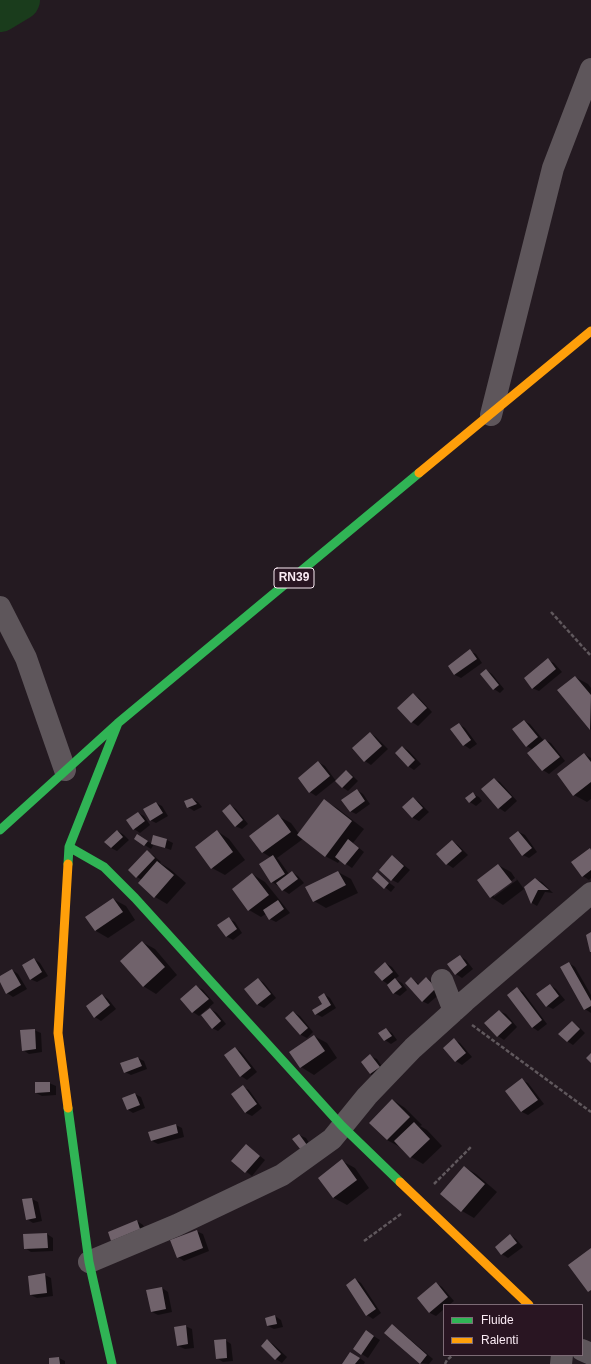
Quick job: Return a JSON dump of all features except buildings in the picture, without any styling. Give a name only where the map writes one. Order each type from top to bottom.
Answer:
[{"type":"main road","name":"RN39","points":[[0,830],[118,724],[591,331]]},
{"type":"main road","points":[[112,1364],[89,1262],[58,1032],[69,847],[118,724]]},
{"type":"main road","points":[[69,847],[104,867],[135,898],[342,1126],[528,1304]]},
{"type":"street","points":[[491,415],[553,168],[591,69]]},
{"type":"street","points":[[0,607],[26,658],[65,770]]},
{"type":"street","points":[[89,1262],[177,1225],[282,1175],[332,1138],[367,1096],[403,1058],[454,1011],[591,893]]},
{"type":"street","points":[[442,980],[454,1011]]},
{"type":"path","points":[[551,612],[591,656]]},
{"type":"path","points":[[454,1011],[591,1112]]},
{"type":"path","points":[[445,1364],[452,1356]]},
{"type":"waterway","points":[[0,12],[20,0]]},
{"type":"traffic: fast","points":[[0,830],[118,723],[419,473]]},
{"type":"traffic: fast","points":[[68,864],[69,847],[118,723]]},
{"type":"traffic: fast","points":[[69,847],[104,867],[135,898],[342,1126],[400,1182]]},
{"type":"traffic: fast","points":[[68,1108],[89,1262],[112,1364]]},
{"type":"traffic: slow","points":[[419,473],[591,331]]},
{"type":"traffic: slow","points":[[68,864],[58,1033],[68,1108]]},
{"type":"traffic: slow","points":[[400,1182],[528,1304]]}]
